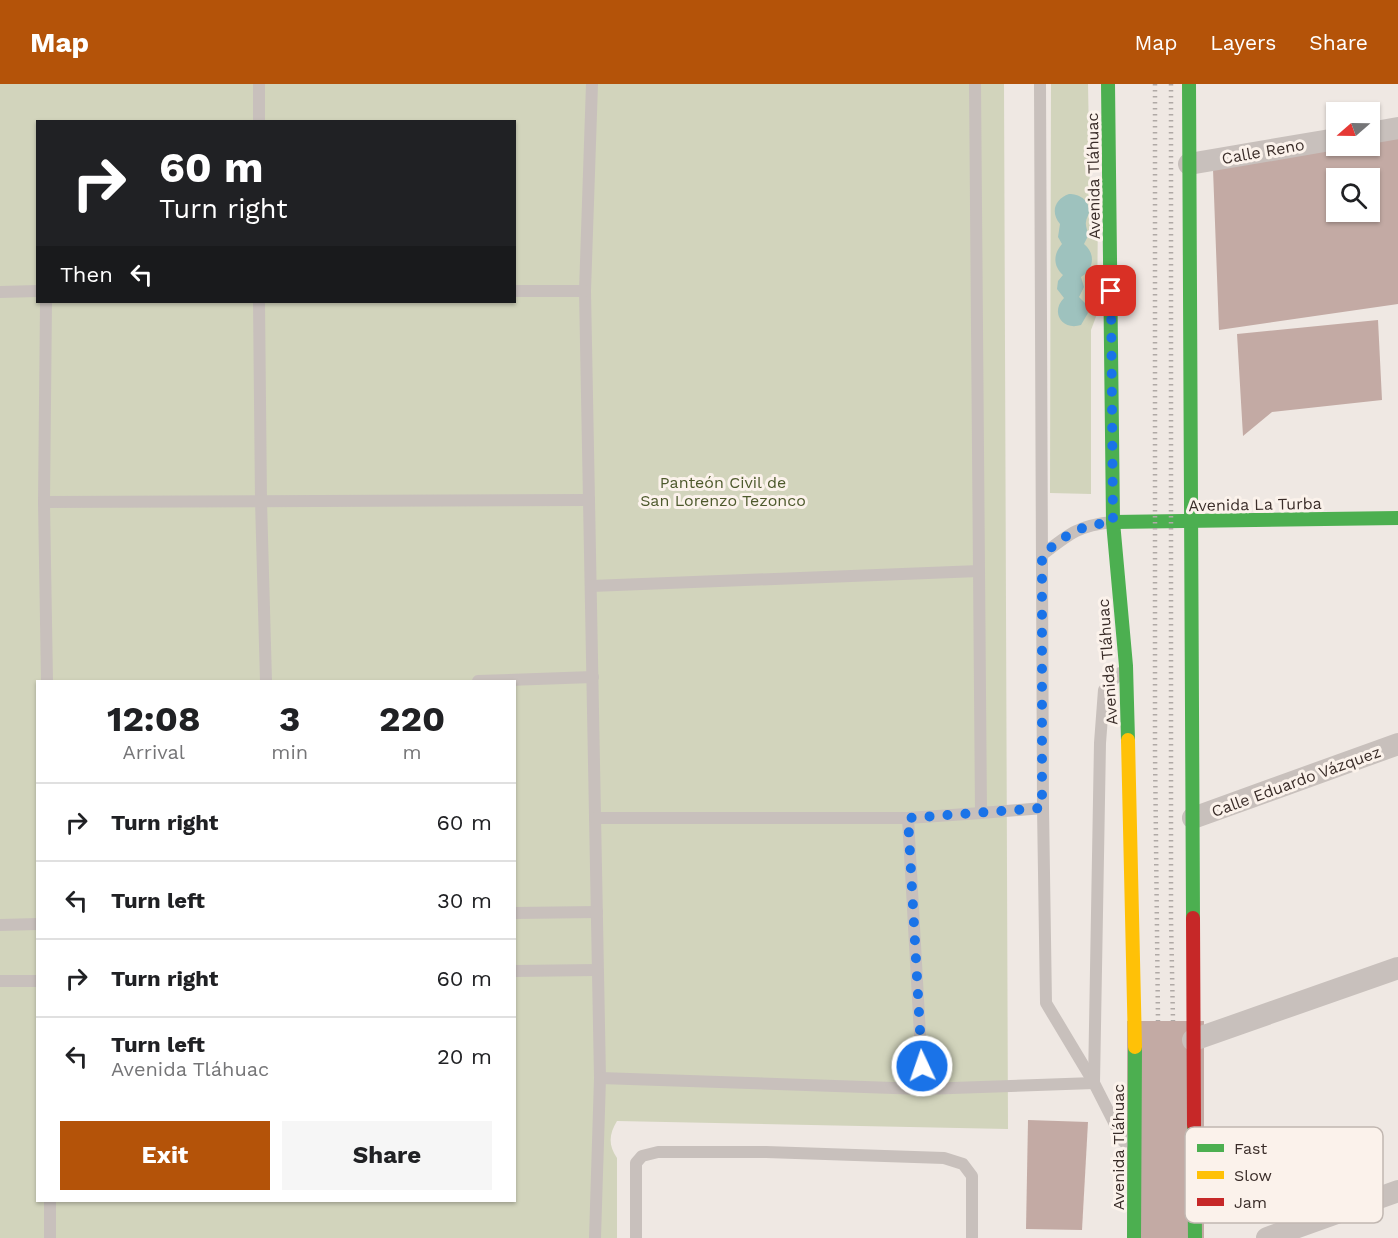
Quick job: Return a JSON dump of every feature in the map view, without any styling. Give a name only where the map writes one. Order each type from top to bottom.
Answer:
[{"type":"main road","name":"Avenida Tláhuac","points":[[1108,84],[1113,522],[1126,666],[1135,991],[1134,1238]]},
{"type":"main road","points":[[1189,84],[1193,1127]]},
{"type":"main road","name":"Avenida La Turba","points":[[1113,522],[1398,518]]},
{"type":"main road","points":[[1195,1223],[1195,1238]]},
{"type":"street","points":[[1380,131],[1398,128]]},
{"type":"street","name":"Calle Reno","points":[[1189,164],[1326,141]]},
{"type":"street","name":"Calle Eduardo Vázquez","points":[[1193,818],[1398,744]]},
{"type":"street","points":[[1192,1040],[1398,968]]},
{"type":"street","points":[[1383,1196],[1398,1191]]},
{"type":"street","points":[[1267,1238],[1309,1223]]},
{"type":"lane","points":[[259,84],[259,120]]},
{"type":"lane","points":[[592,84],[585,291],[600,1078],[596,1238]]},
{"type":"lane","points":[[975,84],[981,813]]},
{"type":"lane","points":[[1040,84],[1042,808],[1046,1003],[1094,1083],[1134,1162]]},
{"type":"lane","points":[[0,292],[36,291]]},
{"type":"lane","points":[[516,291],[585,291]]},
{"type":"lane","points":[[46,303],[44,502],[47,680]]},
{"type":"lane","points":[[259,303],[266,680]]},
{"type":"lane","points":[[44,502],[589,500]]},
{"type":"lane","points":[[1042,555],[1072,531],[1113,522]]},
{"type":"lane","points":[[591,586],[979,571]]},
{"type":"lane","points":[[1094,1083],[1102,711],[1104,690],[1126,666]]},
{"type":"lane","points":[[506,680],[592,677]]},
{"type":"lane","points":[[595,818],[908,818],[1042,808]]},
{"type":"lane","points":[[908,818],[923,1089]]},
{"type":"lane","points":[[516,914],[597,912]]},
{"type":"lane","points":[[0,925],[36,924]]},
{"type":"lane","points":[[516,971],[597,969]]},
{"type":"lane","points":[[0,981],[36,981]]},
{"type":"lane","points":[[600,1078],[923,1089],[1094,1083]]},
{"type":"lane","points":[[636,1238],[636,1163],[642,1156],[658,1152],[766,1152],[944,1158],[963,1164],[972,1176],[972,1238]]},
{"type":"lane","points":[[50,1202],[50,1238]]},
{"type":"green space","name":"Panteón Civil de San Lorenzo Tezonco","points":[[0,84],[1004,84],[1008,1129],[617,1121],[612,1130],[611,1140],[612,1149],[617,1158],[617,1238],[0,1238]]},
{"type":"green space","points":[[1051,84],[1088,84],[1090,193],[1098,210],[1097,314],[1091,330],[1091,494],[1050,493]]},
{"type":"water","points":[[1069,194],[1080,197],[1088,204],[1089,212],[1086,223],[1088,236],[1084,244],[1092,257],[1089,270],[1081,277],[1084,287],[1079,297],[1086,304],[1088,313],[1081,325],[1074,326],[1064,323],[1058,314],[1060,303],[1064,298],[1057,289],[1058,281],[1063,275],[1057,268],[1055,260],[1062,244],[1058,237],[1060,224],[1055,215],[1056,206],[1060,199]]},
{"type":"building","points":[[1398,138],[1398,304],[1219,330],[1213,169],[1326,150],[1326,156],[1380,156],[1380,141]]},
{"type":"building","points":[[1378,320],[1382,400],[1272,412],[1243,436],[1237,334]]},
{"type":"building","points":[[1127,1021],[1204,1021],[1204,1127],[1185,1127],[1185,1223],[1204,1223],[1204,1238],[1127,1238]]},
{"type":"building","points":[[1028,1120],[1088,1122],[1082,1230],[1026,1229]]},
{"type":"railway","points":[[1155,84],[1155,752],[1158,1021]]},
{"type":"railway","points":[[1171,84],[1173,1021]]},
{"type":"traffic: fast","points":[[1108,84],[1113,522],[1126,666],[1128,740]]},
{"type":"traffic: fast","points":[[1189,84],[1193,918]]},
{"type":"traffic: fast","points":[[1113,522],[1398,518]]},
{"type":"traffic: fast","points":[[1134,1238],[1135,1047]]},
{"type":"traffic: fast","points":[[1195,1223],[1195,1238]]},
{"type":"traffic: slow","points":[[1128,740],[1135,1047]]},
{"type":"traffic: jam","points":[[1193,918],[1194,1125]]},
{"type":"route","points":[[922,1066],[908,818],[1042,808],[1042,555],[1072,531],[1113,522],[1111,291]]}]
